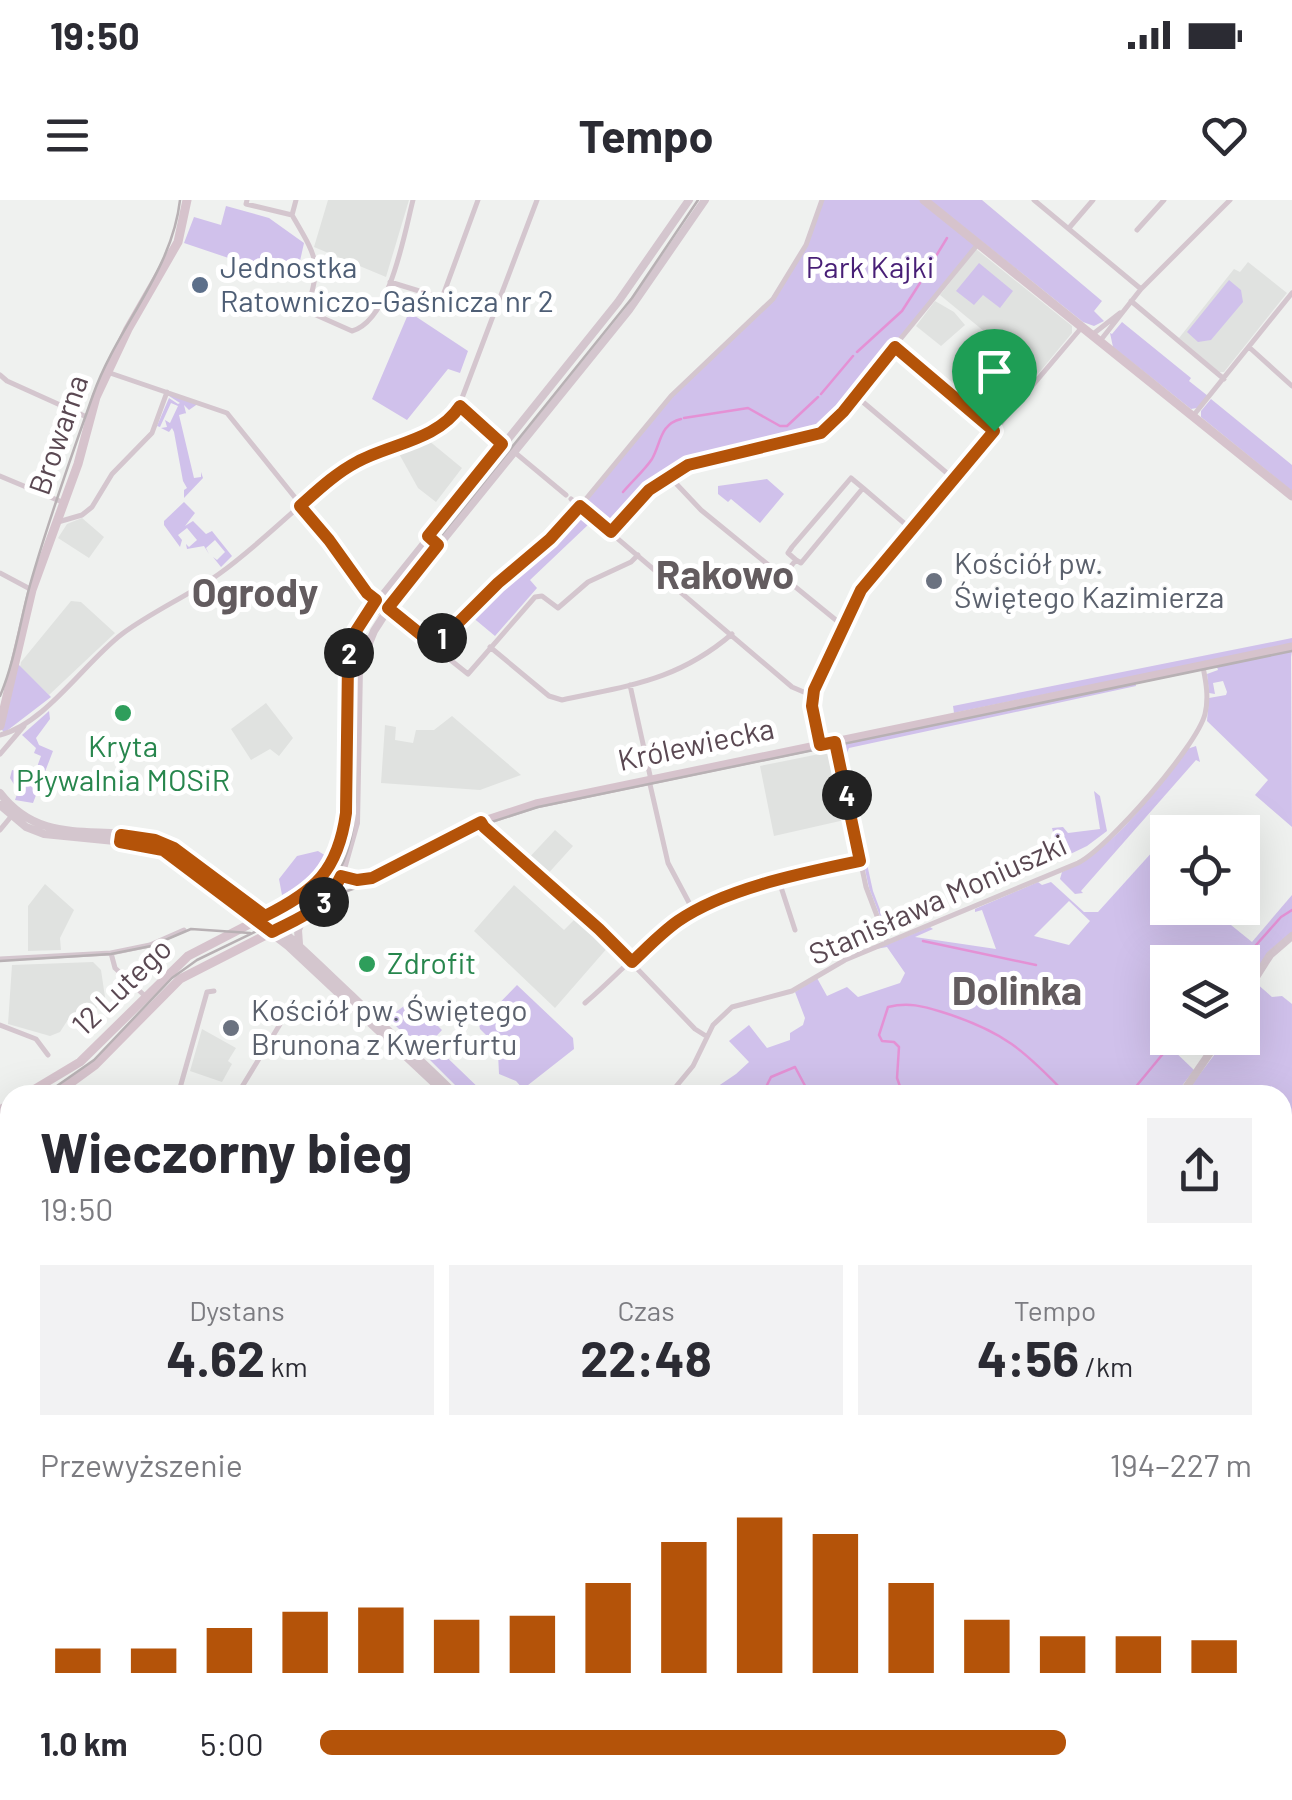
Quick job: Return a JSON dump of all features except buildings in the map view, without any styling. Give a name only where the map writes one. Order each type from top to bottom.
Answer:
[{"type":"main road","name":"Browarna","points":[[0,726],[32,590],[78,464],[90,418],[107,372],[178,242],[187,200]]},
{"type":"main road","points":[[924,200],[1292,496]]},
{"type":"main road","name":"Królewiecka","points":[[357,880],[372,878],[481,822],[536,804],[1292,647]]},
{"type":"main road","name":"Browarna","points":[[0,712],[8,698]]},
{"type":"main road","points":[[261,918],[302,897],[329,869],[357,880]]},
{"type":"main road","points":[[276,930],[303,917],[329,897],[341,876]]},
{"type":"main road","name":"12 Lutego","points":[[42,1085],[80,1062],[188,956],[261,918]]},
{"type":"main road","name":"12 Lutego","points":[[75,1085],[180,979],[276,930]]},
{"type":"street","points":[[292,216],[296,200]]},
{"type":"street","points":[[246,202],[292,216],[312,249],[317,267],[307,311],[345,330],[357,331],[379,310],[413,200]]},
{"type":"street","points":[[390,282],[442,298],[478,200]]},
{"type":"street","points":[[0,754],[29,720],[118,637],[214,578],[352,464],[439,427],[460,406],[537,200]]},
{"type":"street","points":[[329,869],[346,813],[348,662],[356,631],[376,600],[603,320],[689,200]]},
{"type":"street","points":[[341,876],[358,804],[359,668],[374,630],[614,329],[705,200]]},
{"type":"street","points":[[435,646],[498,583],[550,539],[676,391],[773,299],[806,245],[822,200]]},
{"type":"street","points":[[1034,200],[1141,289]]},
{"type":"street","points":[[1068,229],[1094,200]]},
{"type":"street","points":[[1137,230],[1164,200]]},
{"type":"street","points":[[1096,338],[1230,200]]},
{"type":"street","points":[[611,532],[668,475],[705,458],[815,436],[830,426],[978,243]]},
{"type":"street","points":[[1193,416],[1289,304],[1292,293]]},
{"type":"street","points":[[1131,301],[1224,380]]},
{"type":"street","points":[[603,320],[614,329]]},
{"type":"street","points":[[820,745],[813,696],[861,590],[1082,326]]},
{"type":"street","points":[[895,347],[994,431]]},
{"type":"street","points":[[1250,348],[1292,386]]},
{"type":"street","points":[[107,372],[227,414],[367,593],[468,674],[535,596],[542,596],[558,608],[588,582],[638,556]]},
{"type":"street","points":[[0,375],[90,418]]},
{"type":"street","points":[[55,522],[67,521],[92,506],[112,474],[152,434],[167,392]]},
{"type":"street","points":[[856,396],[954,479]]},
{"type":"street","points":[[460,406],[792,686],[813,696]]},
{"type":"street","points":[[668,475],[684,495],[842,626]]},
{"type":"street","points":[[0,476],[62,502]]},
{"type":"street","points":[[862,488],[801,563],[788,552],[851,478],[911,529]]},
{"type":"street","points":[[428,536],[438,545]]},
{"type":"street","points":[[782,578],[796,560]]},
{"type":"street","points":[[0,573],[32,590]]},
{"type":"street","points":[[490,647],[556,699],[630,685],[686,668],[732,634]]},
{"type":"street","name":"Stanisława Moniuszki","points":[[677,1085],[693,1066],[706,1036],[735,1005],[792,991],[845,960],[1078,863],[1106,844],[1200,728],[1207,700],[1202,664]]},
{"type":"street","points":[[630,685],[668,864],[694,912]]},
{"type":"street","points":[[0,735],[29,720]]},
{"type":"street","points":[[835,742],[869,897],[886,942]]},
{"type":"street","points":[[0,793],[14,814]]},
{"type":"street","points":[[0,805],[44,828],[155,840],[174,848],[276,930],[434,1085]]},
{"type":"street","points":[[0,830],[14,814]]},
{"type":"street","points":[[481,822],[599,929],[706,1036]]},
{"type":"street","points":[[121,838],[163,850],[240,908],[261,918]]},
{"type":"street","points":[[585,1003],[676,922],[694,912],[779,881],[860,861]]},
{"type":"street","points":[[346,864],[357,880]]},
{"type":"street","points":[[779,881],[794,930]]},
{"type":"street","points":[[240,908],[244,921],[240,928]]},
{"type":"street","points":[[299,944],[298,930],[303,917]]},
{"type":"street","points":[[0,960],[111,953],[150,945],[184,930]]},
{"type":"street","points":[[276,930],[299,944],[446,1085]]},
{"type":"street","points":[[1260,971],[1270,955],[1292,936]]},
{"type":"street","points":[[111,953],[113,966],[145,996]]},
{"type":"street","points":[[181,1085],[207,992],[214,991]]},
{"type":"street","points":[[243,1085],[285,1016],[292,1014]]},
{"type":"street","points":[[0,1025],[36,1038],[48,1056]]},
{"type":"street","points":[[1188,1085],[1208,1055]]},
{"type":"shaded area","points":[[328,200],[409,200],[386,277],[314,247]]},
{"type":"shaded area","points":[[976,249],[1072,326],[1072,333],[1037,375],[940,295]]},
{"type":"shaded area","points":[[1248,262],[1287,293],[1224,372],[1219,372],[1179,338],[1234,269],[1240,272]]},
{"type":"shaded area","points":[[935,301],[954,312],[965,325],[941,346],[916,326]]},
{"type":"shaded area","points":[[428,440],[462,468],[436,502],[418,488],[398,452]]},
{"type":"shaded area","points":[[82,518],[104,537],[89,558],[58,538],[67,524]]},
{"type":"shaded area","points":[[71,601],[81,602],[115,633],[49,695],[20,667],[21,662]]},
{"type":"shaded area","points":[[266,703],[293,738],[279,756],[270,749],[251,760],[231,729]]},
{"type":"shaded area","points":[[452,716],[521,775],[480,790],[381,783],[385,725],[396,727],[395,740],[413,743],[416,730],[434,730]]},
{"type":"shaded area","points":[[834,751],[849,819],[774,836],[760,766]]},
{"type":"shaded area","points":[[555,830],[573,846],[545,877],[526,861]]},
{"type":"shaded area","points":[[45,884],[74,910],[60,938],[61,950],[28,951],[28,906]]},
{"type":"shaded area","points":[[514,885],[564,930],[578,916],[609,946],[555,1008],[474,931]]},
{"type":"shaded area","points":[[93,962],[101,970],[105,997],[102,1010],[99,1006],[95,1009],[96,1017],[69,1018],[60,1032],[50,1036],[8,1024],[12,965]]},
{"type":"shaded area","points":[[202,1029],[236,1048],[222,1082],[190,1071]]},
{"type":"green space","name":"Park Kajki","points":[[822,200],[920,200],[976,246],[821,433],[717,456],[668,475],[613,531],[582,505],[676,391],[764,309],[806,245]]},
{"type":"green space","points":[[930,200],[982,200],[1102,301],[1094,311],[1104,321],[1094,326],[1083,322]]},
{"type":"green space","points":[[226,206],[269,218],[304,243],[298,270],[267,271],[184,243],[194,217],[221,225]]},
{"type":"green space","points":[[979,263],[1013,291],[1000,308],[983,295],[974,305],[956,291]]},
{"type":"green space","points":[[1229,280],[1241,290],[1243,302],[1211,340],[1198,342],[1187,332]]},
{"type":"green space","points":[[409,312],[468,351],[460,373],[448,369],[407,420],[372,399]]},
{"type":"green space","points":[[1122,322],[1208,396],[1197,408],[1191,409],[1113,347],[1110,333]]},
{"type":"green space","points":[[169,396],[199,403],[189,410],[184,405],[186,413],[179,415],[194,478],[201,477],[201,472],[203,478],[184,498],[187,488],[174,432],[172,428],[169,432],[161,428],[167,427],[165,420],[170,423],[178,406],[171,403],[160,427],[157,426],[169,398],[180,403]]},
{"type":"green space","points":[[1211,399],[1292,465],[1292,491],[1201,417]]},
{"type":"green space","points":[[767,479],[784,494],[760,523],[731,499],[728,502],[718,494],[718,486]]},
{"type":"green space","points":[[184,502],[195,513],[185,526],[193,521],[206,534],[212,531],[232,556],[221,567],[213,557],[217,560],[225,552],[215,540],[206,548],[209,554],[204,546],[187,549],[186,544],[189,547],[197,540],[187,528],[178,535],[182,540],[180,547],[164,525]]},
{"type":"green space","points":[[578,512],[590,523],[530,580],[537,588],[495,636],[471,616]]},
{"type":"green space","points":[[1292,638],[1292,644],[954,713],[953,706]]},
{"type":"green space","points":[[1292,650],[1292,827],[1255,795],[1268,780],[1207,721],[1209,698],[1227,692],[1223,681],[1213,683],[1215,694],[1209,693],[1207,674],[1218,670],[1216,664]]},
{"type":"green space","points":[[18,664],[51,697],[4,733],[1,728]]},
{"type":"green space","points":[[1135,681],[1136,686],[849,748],[844,760],[885,929],[869,888],[839,751],[841,744]]},
{"type":"green space","points":[[49,711],[50,719],[36,738],[39,745],[53,751],[33,803],[15,800],[18,791],[10,778],[12,770],[37,775],[40,769],[37,767],[41,756],[34,753],[36,748],[22,735]]},
{"type":"green space","points":[[1196,746],[1200,762],[1196,760],[1083,893],[1075,894],[1060,879],[1062,872],[1100,849],[1116,834],[1187,749]]},
{"type":"green space","points":[[1094,791],[1100,796],[1107,831],[1060,859],[1052,828],[1063,827],[1068,833],[1100,829]]},
{"type":"green space","points":[[318,851],[326,856],[304,883],[282,895],[279,879],[297,856]]},
{"type":"green space","points":[[1150,854],[1150,925],[1231,925],[1252,942],[1292,895],[1292,932],[1268,952],[1260,965],[1260,945],[1150,945],[1150,1055],[1178,1055],[1194,1070],[1183,1085],[720,1085],[749,1062],[729,1041],[749,1025],[767,1048],[790,1040],[790,1033],[803,1025],[805,1018],[795,992],[817,978],[827,996],[847,987],[858,997],[900,983],[905,973],[887,947],[876,949],[930,927],[933,929],[915,937],[996,949],[982,910],[975,909],[1038,882],[1051,882],[1084,912],[1098,912]],"holes":[[[1069,901],[1090,921],[1069,945],[1034,936]]]},
{"type":"green space","points":[[517,985],[573,1038],[574,1049],[528,1085],[520,1085],[499,1074],[501,1050],[479,1024]]},
{"type":"green space","points":[[1260,986],[1272,997],[1282,996],[1292,1004],[1292,1085],[1192,1085],[1214,1055],[1260,1055]]},
{"type":"green space","points":[[412,1000],[442,1030],[431,1042],[476,1085],[455,1085],[388,1018]]},
{"type":"waterway","points":[[922,279],[947,238]]},
{"type":"waterway","points":[[857,352],[902,311],[920,283]]},
{"type":"waterway","points":[[821,394],[853,356]]},
{"type":"waterway","points":[[684,418],[748,408],[787,426],[818,397]]},
{"type":"waterway","points":[[623,492],[652,459],[665,430],[681,419]]},
{"type":"waterway","points":[[1256,945],[1292,910]]},
{"type":"waterway","points":[[923,941],[1036,965]]},
{"type":"waterway","points":[[899,1085],[899,1047],[894,1042],[882,1041],[879,1035],[888,1007],[909,1005],[942,1012],[997,1035],[1025,1054],[1057,1085]]},
{"type":"waterway","points":[[1137,1085],[1162,1055]]},
{"type":"waterway","points":[[767,1085],[771,1077],[795,1067],[805,1085]]},
{"type":"tram line","points":[[0,696],[44,537],[93,395],[166,251],[180,200]]},
{"type":"tram line","points":[[317,900],[339,872],[350,840],[355,805],[354,694],[358,658],[368,626],[632,298],[698,200]]},
{"type":"tram line","points":[[58,1085],[94,1060],[172,978],[197,960],[321,900],[373,882],[482,825],[538,807],[1292,651]]},
{"type":"tram line","points":[[0,961],[111,954],[151,946],[191,929],[250,933]]},
{"type":"place","name":"Jednostka Ratowniczo-Gaśnicza nr 2","points":[[200,285]]},
{"type":"place","name":"Kościół pw. Świętego Kazimierza","points":[[934,581]]},
{"type":"place","name":"Kryta Pływalnia MOSiR","points":[[123,713]]},
{"type":"place","name":"Zdrofit","points":[[367,964]]},
{"type":"place","name":"Kościół pw. Świętego Brunona z Kwerfurtu","points":[[231,1028]]},
{"type":"district","name":"Rakowo","points":[[725,575]]},
{"type":"district","name":"Ogrody","points":[[255,593]]},
{"type":"district","name":"Dolinka","points":[[1017,991]]},
{"type":"route","points":[[895,347],[994,431],[861,590],[842,623],[814,690],[812,706],[820,745],[835,742],[860,861],[798,875],[710,904],[676,922],[632,962],[481,822],[372,878],[341,876],[333,893],[320,906],[272,932],[163,850],[120,842],[121,835],[170,846],[265,916],[302,897],[323,877],[333,860],[346,813],[349,652],[356,631],[376,600],[300,506],[352,464],[439,427],[460,406],[502,444],[428,536],[438,545],[388,608],[435,646],[580,506],[611,532],[649,490],[688,465],[705,458],[806,440],[821,433],[895,347]]}]
